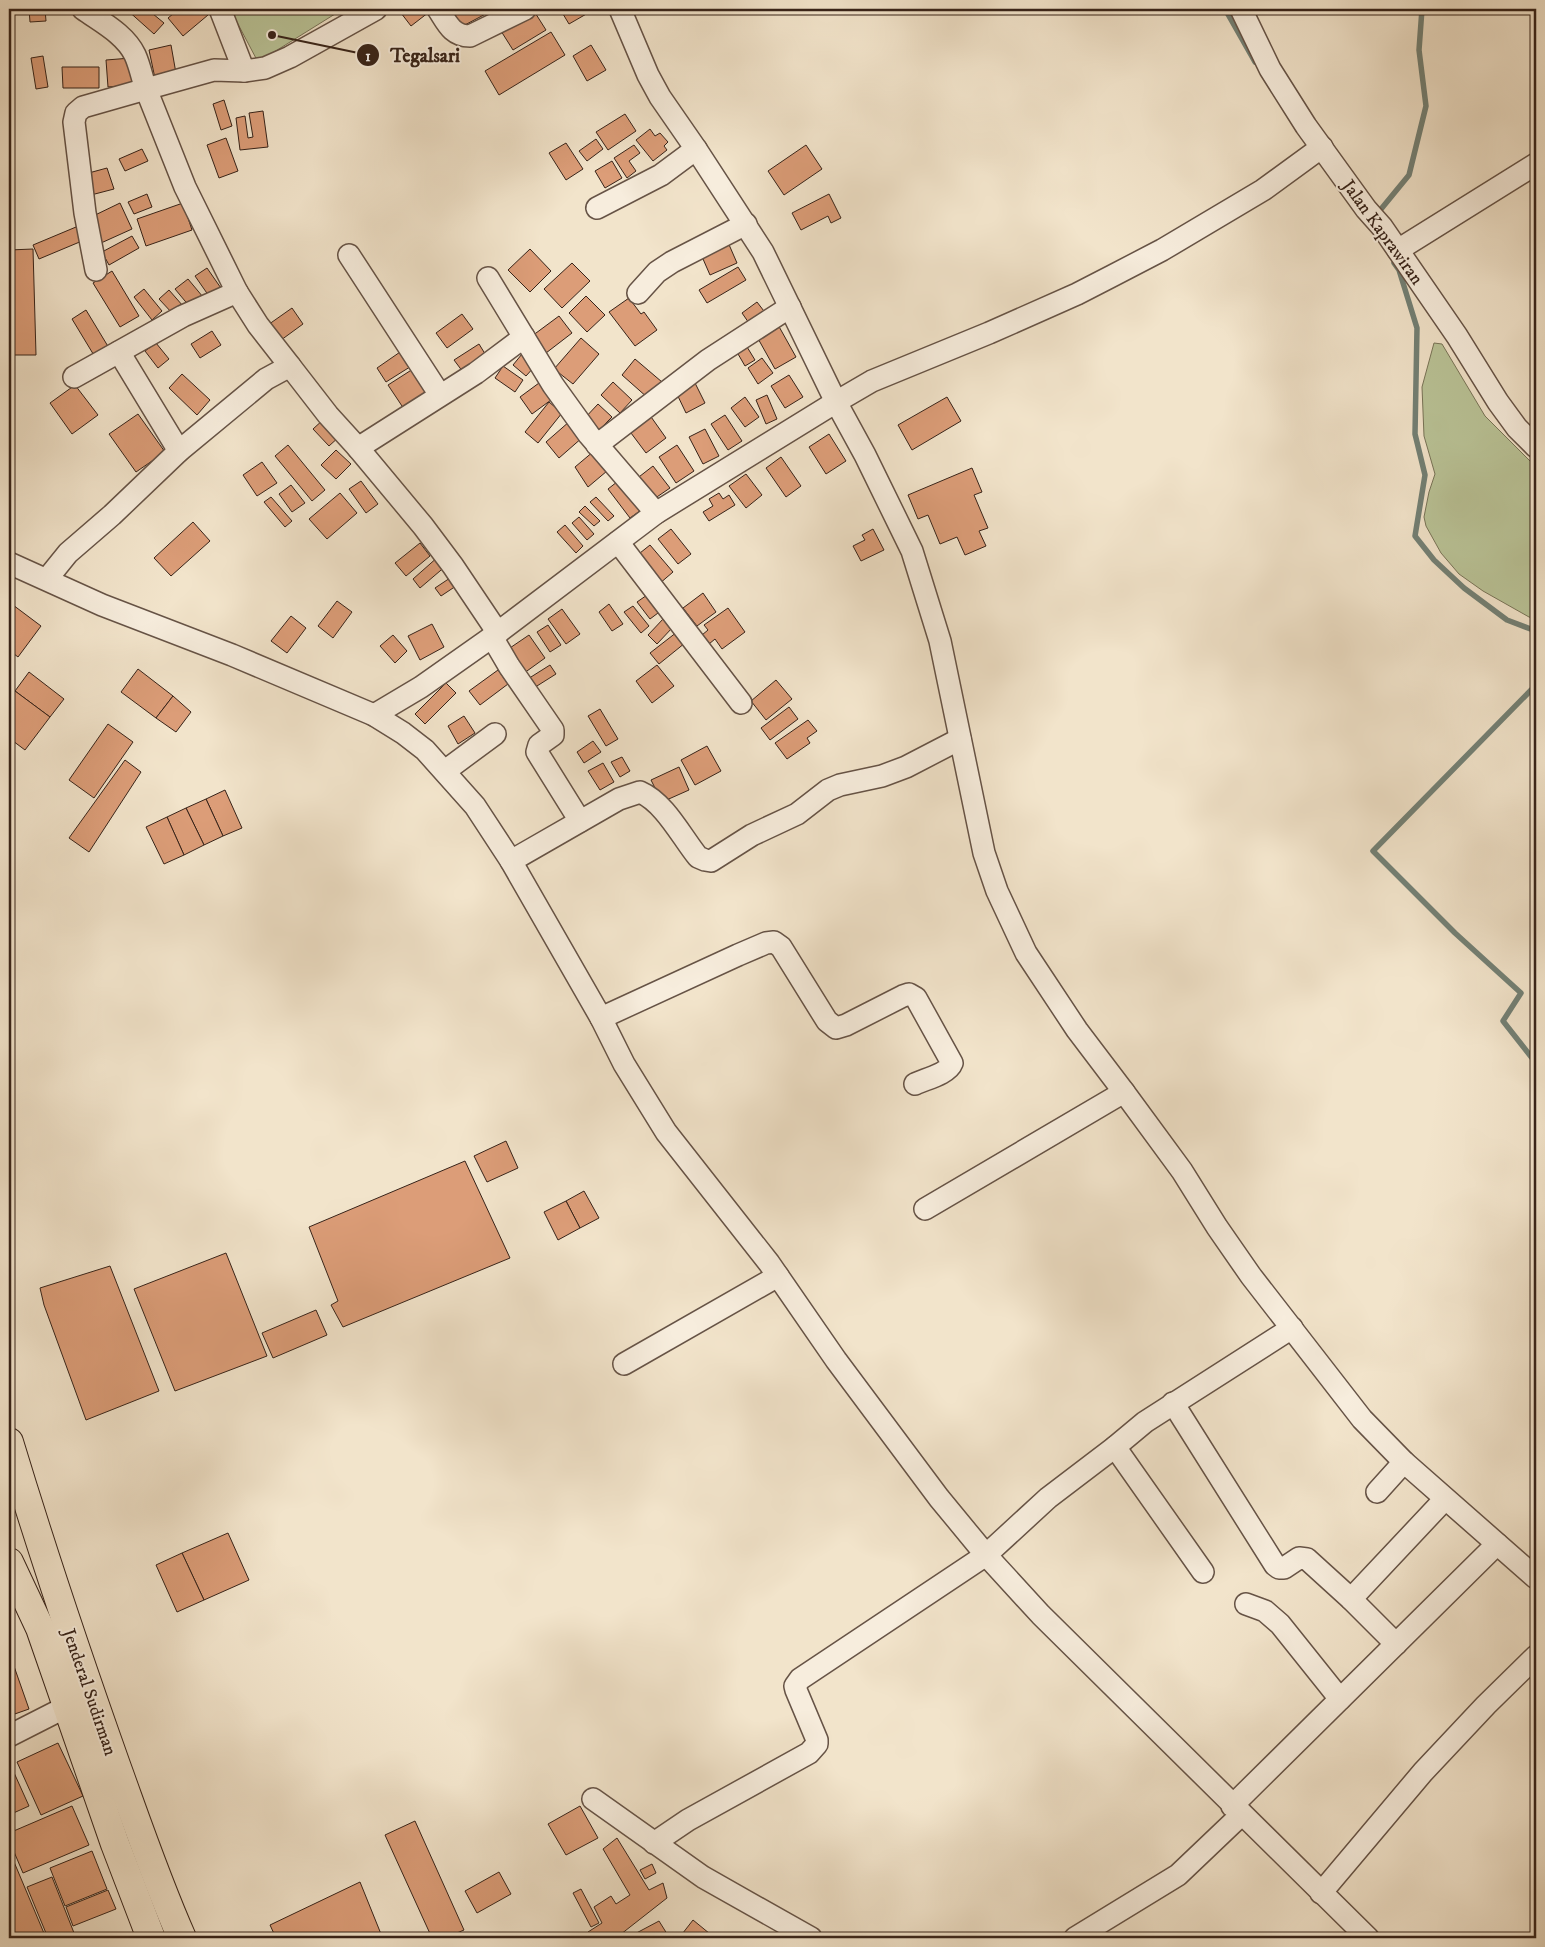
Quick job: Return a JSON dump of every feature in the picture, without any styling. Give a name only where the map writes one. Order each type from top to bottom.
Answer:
[{"type":"highway","name":"Jenderal Sudirman","points":[[9,1442],[49,1573],[83,1675],[146,1850],[182,1938]]},
{"type":"highway","name":"Jenderal Sudirman","points":[[9,1562],[40,1628],[66,1708],[151,1938]]},
{"type":"street","points":[[83,9],[115,32],[136,56],[146,89],[185,187],[237,292],[258,325],[328,415],[358,448],[453,566],[495,635],[509,666],[553,730],[553,735],[539,745],[537,752],[580,821]]},
{"type":"street","points":[[220,9],[244,71]]},
{"type":"street","points":[[96,270],[85,213],[74,122],[76,113],[83,107],[214,70],[244,71],[265,68],[290,57],[376,9]]},
{"type":"street","points":[[438,9],[452,30],[461,36],[470,36],[525,9]]},
{"type":"street","points":[[620,9],[652,82],[669,112],[696,149],[763,252],[836,402],[865,455],[912,551],[940,641],[984,853],[997,891],[1026,953],[1077,1030],[1182,1172],[1216,1227],[1251,1276],[1362,1419],[1404,1462],[1536,1578]]},
{"type":"street","name":"Jalan Kaprawiran","points":[[1241,9],[1270,69],[1306,126],[1316,151],[1382,227],[1457,336],[1498,402],[1517,428],[1536,447]]},
{"type":"street","points":[[597,208],[661,174],[696,149]]},
{"type":"street","points":[[374,715],[421,687],[495,635],[656,513],[836,402],[872,381],[989,333],[1077,294],[1120,272],[1162,250],[1255,195],[1316,151]]},
{"type":"street","points":[[1398,250],[1536,164]]},
{"type":"street","points":[[638,293],[657,272],[672,262],[746,224]]},
{"type":"street","points":[[349,255],[440,395]]},
{"type":"street","points":[[488,278],[553,386],[597,445],[656,513]]},
{"type":"street","points":[[74,377],[183,316],[237,292]]},
{"type":"street","points":[[597,445],[708,360],[790,307]]},
{"type":"street","points":[[358,448],[476,373],[524,337]]},
{"type":"street","points":[[119,352],[180,451]]},
{"type":"street","points":[[48,579],[68,553],[112,515],[180,451],[266,379],[290,366]]},
{"type":"street","points":[[618,542],[741,703]]},
{"type":"street","points":[[9,563],[102,604],[374,715],[418,745],[445,771],[475,806],[511,861],[602,1018],[624,1064],[666,1132],[778,1276],[939,1498],[986,1556],[1040,1615],[1368,1938]]},
{"type":"street","points":[[445,771],[495,734]]},
{"type":"street","points":[[511,861],[619,799],[640,792],[650,797],[659,806],[698,857],[711,860],[752,835],[797,814],[828,790],[840,785],[882,776],[906,767],[960,739]]},
{"type":"street","points":[[602,1018],[738,955],[774,942],[782,948],[827,1021],[836,1028],[846,1025],[903,996],[909,994],[916,998],[952,1063],[946,1070],[915,1084]]},
{"type":"street","points":[[924,1209],[1124,1092]]},
{"type":"street","points":[[624,1364],[778,1276]]},
{"type":"street","points":[[654,1843],[688,1820],[809,1753],[817,1744],[817,1740],[796,1690],[795,1686],[800,1679],[986,1556],[1048,1498],[1145,1422],[1292,1328]]},
{"type":"street","points":[[1173,1403],[1275,1565],[1279,1568],[1284,1568],[1299,1558],[1307,1559],[1396,1644]]},
{"type":"street","points":[[1115,1447],[1203,1572]]},
{"type":"street","points":[[1377,1492],[1404,1462]]},
{"type":"street","points":[[1351,1599],[1445,1499]]},
{"type":"street","points":[[1075,1938],[1178,1875],[1340,1699],[1497,1544]]},
{"type":"street","points":[[1246,1604],[1265,1611],[1280,1624],[1340,1699]]},
{"type":"street","points":[[1321,1893],[1430,1765],[1486,1705],[1536,1656]]},
{"type":"street","points":[[9,1736],[66,1708]]},
{"type":"street","points":[[593,1799],[703,1877],[812,1938]]},
{"type":"green space","points":[[230,9],[343,9],[258,62]]},
{"type":"green space","points":[[1434,343],[1442,344],[1485,416],[1536,467],[1536,619],[1529,617],[1483,591],[1459,574],[1441,553],[1426,526],[1424,517],[1435,474],[1424,436],[1422,387]]},
{"type":"building","points":[[29,9],[45,9],[46,21],[30,22]]},
{"type":"building","points":[[126,9],[147,9],[164,23],[154,34]]},
{"type":"building","points":[[179,9],[203,9],[208,15],[183,36],[168,18]]},
{"type":"building","points":[[406,9],[433,9],[411,26],[401,13]]},
{"type":"building","points":[[451,9],[495,9],[461,27]]},
{"type":"building","points":[[560,9],[595,9],[569,24]]},
{"type":"building","points":[[534,11],[546,30],[513,50],[501,31]]},
{"type":"building","points":[[551,32],[565,55],[499,95],[485,71]]},
{"type":"building","points":[[171,45],[177,79],[156,83],[149,50]]},
{"type":"building","points":[[591,45],[606,70],[587,81],[573,56]]},
{"type":"building","points":[[43,56],[48,87],[36,89],[31,58]]},
{"type":"building","points":[[131,58],[133,85],[108,87],[106,60]]},
{"type":"building","points":[[62,67],[99,67],[99,88],[63,88]]},
{"type":"building","points":[[224,100],[232,126],[221,130],[213,104]]},
{"type":"building","points":[[263,111],[268,147],[240,150],[236,118],[245,116],[248,138],[253,137],[249,113]]},
{"type":"building","points":[[625,114],[636,131],[608,150],[596,132]]},
{"type":"building","points":[[650,129],[655,136],[660,133],[668,142],[664,146],[667,150],[653,161],[636,140]]},
{"type":"building","points":[[226,138],[238,171],[219,178],[207,145]]},
{"type":"building","points":[[596,139],[603,149],[587,161],[579,151]]},
{"type":"building","points":[[566,143],[583,169],[566,180],[549,153]]},
{"type":"building","points":[[634,145],[640,153],[629,161],[636,171],[627,178],[614,158]]},
{"type":"building","points":[[806,145],[822,169],[784,195],[768,171]]},
{"type":"building","points":[[9,146],[12,205],[9,206]]},
{"type":"building","points":[[142,149],[148,161],[125,171],[119,159]]},
{"type":"building","points":[[612,161],[622,178],[605,188],[595,171]]},
{"type":"building","points":[[107,168],[114,189],[91,195],[85,174]]},
{"type":"building","points":[[147,194],[152,207],[134,214],[128,202]]},
{"type":"building","points":[[829,194],[841,218],[831,223],[828,216],[801,230],[792,213]]},
{"type":"building","points":[[120,203],[132,229],[101,243],[89,218]]},
{"type":"building","points":[[183,203],[192,230],[146,246],[137,219]]},
{"type":"building","points":[[76,227],[82,241],[39,259],[33,245]]},
{"type":"building","points":[[132,236],[139,248],[109,265],[102,252]]},
{"type":"building","points":[[727,240],[737,263],[710,275],[700,252]]},
{"type":"building","points":[[33,249],[36,355],[13,355],[9,250]]},
{"type":"building","points":[[530,249],[551,271],[530,292],[508,270]]},
{"type":"building","points":[[572,263],[590,281],[562,308],[544,289]]},
{"type":"building","points":[[738,267],[746,280],[707,303],[699,290]]},
{"type":"building","points":[[207,268],[223,291],[211,299],[195,276]]},
{"type":"building","points":[[112,271],[139,316],[120,327],[93,283]]},
{"type":"building","points":[[188,279],[203,297],[190,307],[175,289]]},
{"type":"building","points":[[144,289],[162,311],[152,320],[134,297]]},
{"type":"building","points":[[169,290],[183,306],[173,314],[159,299]]},
{"type":"building","points":[[586,296],[605,315],[587,332],[569,313]]},
{"type":"building","points":[[629,298],[641,314],[644,312],[657,330],[635,346],[609,312]]},
{"type":"building","points":[[757,302],[767,315],[751,326],[742,313]]},
{"type":"building","points":[[292,308],[303,324],[277,343],[265,327]]},
{"type":"building","points":[[86,310],[109,348],[95,357],[72,319]]},
{"type":"building","points":[[462,314],[473,329],[447,348],[436,333]]},
{"type":"building","points":[[559,316],[572,333],[546,353],[532,336]]},
{"type":"building","points":[[777,323],[796,357],[775,369],[756,335]]},
{"type":"building","points":[[212,331],[221,345],[200,358],[191,344]]},
{"type":"building","points":[[581,338],[599,354],[573,384],[554,369]]},
{"type":"building","points":[[744,342],[755,360],[745,366],[734,347]]},
{"type":"building","points":[[156,343],[169,359],[158,368],[145,351]]},
{"type":"building","points":[[479,344],[487,357],[463,372],[454,360]]},
{"type":"building","points":[[403,350],[413,365],[386,382],[377,368]]},
{"type":"building","points":[[522,354],[535,366],[526,376],[513,365]]},
{"type":"building","points":[[762,358],[773,373],[758,384],[748,368]]},
{"type":"building","points":[[635,359],[662,382],[648,398],[622,375]]},
{"type":"building","points":[[503,366],[523,380],[515,392],[495,378]]},
{"type":"building","points":[[413,369],[429,393],[404,409],[388,385]]},
{"type":"building","points":[[182,374],[210,400],[197,415],[169,388]]},
{"type":"building","points":[[789,375],[803,397],[785,408],[771,386]]},
{"type":"building","points":[[694,381],[705,403],[686,413],[675,390]]},
{"type":"building","points":[[613,382],[632,400],[620,413],[601,395]]},
{"type":"building","points":[[539,383],[551,400],[532,414],[520,397]]},
{"type":"building","points":[[75,385],[98,415],[72,434],[50,403]]},
{"type":"building","points":[[767,395],[777,419],[766,424],[756,400]]},
{"type":"building","points":[[745,397],[759,417],[745,427],[731,408]]},
{"type":"building","points":[[947,397],[961,421],[912,450],[898,425]]},
{"type":"building","points":[[549,402],[562,413],[538,443],[525,432]]},
{"type":"building","points":[[598,404],[612,417],[597,432],[583,420]]},
{"type":"building","points":[[138,414],[165,452],[136,472],[109,434]]},
{"type":"building","points":[[649,414],[666,438],[646,453],[628,429]]},
{"type":"building","points":[[725,415],[742,441],[728,450],[711,424]]},
{"type":"building","points":[[324,419],[340,436],[329,446],[313,429]]},
{"type":"building","points":[[570,421],[583,437],[559,458],[546,442]]},
{"type":"building","points":[[705,429],[719,456],[703,464],[689,437]]},
{"type":"building","points":[[829,434],[846,461],[826,474],[809,447]]},
{"type":"building","points":[[288,445],[325,490],[312,501],[275,456]]},
{"type":"building","points":[[677,445],[694,471],[676,483],[659,457]]},
{"type":"building","points":[[336,450],[351,464],[336,479],[321,465]]},
{"type":"building","points":[[594,451],[607,471],[588,487],[575,467]]},
{"type":"building","points":[[781,457],[801,486],[786,497],[766,468]]},
{"type":"building","points":[[262,462],[277,483],[257,496],[243,475]]},
{"type":"building","points":[[653,466],[670,488],[651,501],[635,480]]},
{"type":"building","points":[[972,468],[982,492],[974,495],[988,528],[979,531],[986,546],[965,555],[957,537],[940,544],[928,515],[918,519],[908,495]]},
{"type":"building","points":[[746,474],[762,495],[746,508],[729,486]]},
{"type":"building","points":[[622,478],[644,508],[630,518],[608,489]]},
{"type":"building","points":[[361,481],[378,504],[366,513],[349,489]]},
{"type":"building","points":[[291,485],[305,503],[292,512],[279,494]]},
{"type":"building","points":[[340,493],[357,513],[327,539],[309,519]]},
{"type":"building","points":[[719,493],[723,499],[729,495],[735,505],[709,521],[703,512],[713,506],[709,499]]},
{"type":"building","points":[[271,497],[292,521],[285,527],[264,502]]},
{"type":"building","points":[[596,497],[614,516],[608,521],[590,502]]},
{"type":"building","points":[[585,506],[600,521],[594,526],[579,512]]},
{"type":"building","points":[[579,517],[594,534],[587,540],[572,523]]},
{"type":"building","points":[[193,522],[210,541],[171,576],[154,558]]},
{"type":"building","points":[[565,525],[583,546],[576,553],[557,532]]},
{"type":"building","points":[[671,529],[691,554],[678,564],[658,539]]},
{"type":"building","points":[[873,529],[884,550],[861,561],[853,546],[865,540],[862,535]]},
{"type":"building","points":[[420,543],[430,556],[406,576],[395,563]]},
{"type":"building","points":[[650,545],[673,572],[659,584],[635,557]]},
{"type":"building","points":[[439,556],[447,565],[420,588],[413,579]]},
{"type":"building","points":[[450,578],[456,586],[441,596],[435,588]]},
{"type":"building","points":[[650,593],[662,610],[650,619],[637,602]]},
{"type":"building","points":[[703,593],[716,612],[697,626],[683,608]]},
{"type":"building","points":[[337,601],[352,612],[333,638],[318,626]]},
{"type":"building","points":[[9,602],[41,626],[18,657],[9,650]]},
{"type":"building","points":[[609,604],[623,624],[612,631],[599,612]]},
{"type":"building","points":[[633,606],[649,626],[641,633],[624,612]]},
{"type":"building","points":[[728,608],[745,632],[722,649],[715,639],[709,644],[702,635],[708,630],[704,625]]},
{"type":"building","points":[[562,609],[580,634],[566,644],[548,619]]},
{"type":"building","points":[[291,616],[306,628],[287,653],[271,641]]},
{"type":"building","points":[[664,618],[673,627],[657,644],[648,635]]},
{"type":"building","points":[[432,624],[444,647],[420,660],[408,636]]},
{"type":"building","points":[[548,625],[561,645],[550,652],[537,632]]},
{"type":"building","points":[[677,632],[685,643],[659,664],[650,653]]},
{"type":"building","points":[[393,635],[407,651],[395,663],[380,646]]},
{"type":"building","points":[[529,635],[545,658],[520,676],[504,652]]},
{"type":"building","points":[[550,665],[556,674],[529,691],[523,682]]},
{"type":"building","points":[[657,665],[674,686],[652,703],[636,681]]},
{"type":"building","points":[[138,669],[173,696],[156,718],[121,692]]},
{"type":"building","points":[[498,670],[508,684],[480,705],[469,691]]},
{"type":"building","points":[[29,672],[64,699],[50,717],[15,691]]},
{"type":"building","points":[[776,680],[792,699],[766,720],[751,701]]},
{"type":"building","points":[[446,683],[456,693],[425,724],[415,714]]},
{"type":"building","points":[[15,691],[50,717],[25,750],[9,738],[9,699]]},
{"type":"building","points":[[173,696],[191,712],[176,732],[156,718]]},
{"type":"building","points":[[789,707],[798,719],[770,740],[761,728]]},
{"type":"building","points":[[600,709],[618,739],[606,746],[588,716]]},
{"type":"building","points":[[464,716],[475,733],[458,744],[448,726]]},
{"type":"building","points":[[808,720],[817,731],[807,738],[810,743],[787,759],[775,743]]},
{"type":"building","points":[[108,724],[133,742],[94,798],[69,780]]},
{"type":"building","points":[[593,741],[601,752],[584,763],[577,752]]},
{"type":"building","points":[[707,746],[721,771],[695,785],[681,760]]},
{"type":"building","points":[[622,757],[630,771],[620,777],[611,762]]},
{"type":"building","points":[[125,760],[141,772],[89,852],[69,838]]},
{"type":"building","points":[[603,763],[614,782],[600,790],[588,771]]},
{"type":"building","points":[[679,767],[689,790],[662,802],[651,780]]},
{"type":"building","points":[[225,790],[242,828],[223,836],[206,799]]},
{"type":"building","points":[[206,799],[223,836],[204,845],[186,808]]},
{"type":"building","points":[[186,808],[204,845],[184,855],[167,817]]},
{"type":"building","points":[[167,817],[184,855],[164,864],[146,827]]},
{"type":"building","points":[[506,1141],[518,1168],[487,1182],[474,1156]]},
{"type":"building","points":[[465,1161],[510,1258],[343,1327],[331,1305],[338,1301],[309,1227]]},
{"type":"building","points":[[584,1191],[599,1218],[580,1228],[566,1201]]},
{"type":"building","points":[[566,1201],[580,1228],[558,1240],[544,1212]]},
{"type":"building","points":[[226,1253],[267,1356],[175,1391],[134,1289]]},
{"type":"building","points":[[110,1266],[159,1391],[86,1420],[44,1305],[40,1288]]},
{"type":"building","points":[[316,1310],[327,1335],[273,1358],[262,1333]]},
{"type":"building","points":[[228,1533],[249,1580],[204,1600],[182,1553]]},
{"type":"building","points":[[182,1553],[204,1600],[177,1612],[156,1565]]},
{"type":"building","points":[[9,1652],[29,1709],[9,1716]]},
{"type":"building","points":[[58,1743],[83,1796],[41,1815],[17,1762]]},
{"type":"building","points":[[11,1766],[29,1806],[9,1815],[9,1767]]},
{"type":"building","points":[[72,1806],[89,1845],[23,1873],[9,1840],[9,1833]]},
{"type":"building","points":[[580,1806],[598,1838],[566,1855],[548,1824]]},
{"type":"building","points":[[415,1821],[464,1930],[445,1938],[432,1938],[385,1835]]},
{"type":"building","points":[[617,1838],[649,1890],[663,1883],[667,1898],[616,1938],[592,1938],[588,1932],[602,1923],[594,1907],[611,1896],[616,1904],[630,1895],[603,1849]]},
{"type":"building","points":[[9,1850],[46,1938],[9,1938]]},
{"type":"building","points":[[92,1851],[107,1889],[65,1906],[50,1868]]},
{"type":"building","points":[[652,1864],[656,1873],[645,1879],[640,1870]]},
{"type":"building","points":[[499,1872],[511,1894],[477,1913],[465,1891]]},
{"type":"building","points":[[52,1877],[76,1938],[48,1938],[27,1887]]},
{"type":"building","points":[[360,1882],[381,1934],[372,1938],[276,1938],[270,1925]]},
{"type":"building","points":[[581,1889],[599,1923],[591,1927],[573,1893]]},
{"type":"building","points":[[108,1890],[116,1909],[73,1926],[66,1907]]},
{"type":"building","points":[[693,1920],[715,1938],[679,1938]]},
{"type":"building","points":[[659,1921],[669,1937],[627,1938]]},
{"type":"waterway","points":[[1225,9],[1255,62]]},
{"type":"waterway","points":[[1377,214],[1409,175],[1426,106],[1419,50],[1422,9]]},
{"type":"waterway","points":[[1394,263],[1399,270],[1417,328],[1415,434],[1425,475],[1415,536],[1434,560],[1464,588],[1507,620],[1536,631]]},
{"type":"waterway","points":[[1536,685],[1373,851],[1455,933],[1521,993],[1503,1021],[1536,1063]]},
{"type":"place","name":"Tegalsari","points":[[272,35]]}]
